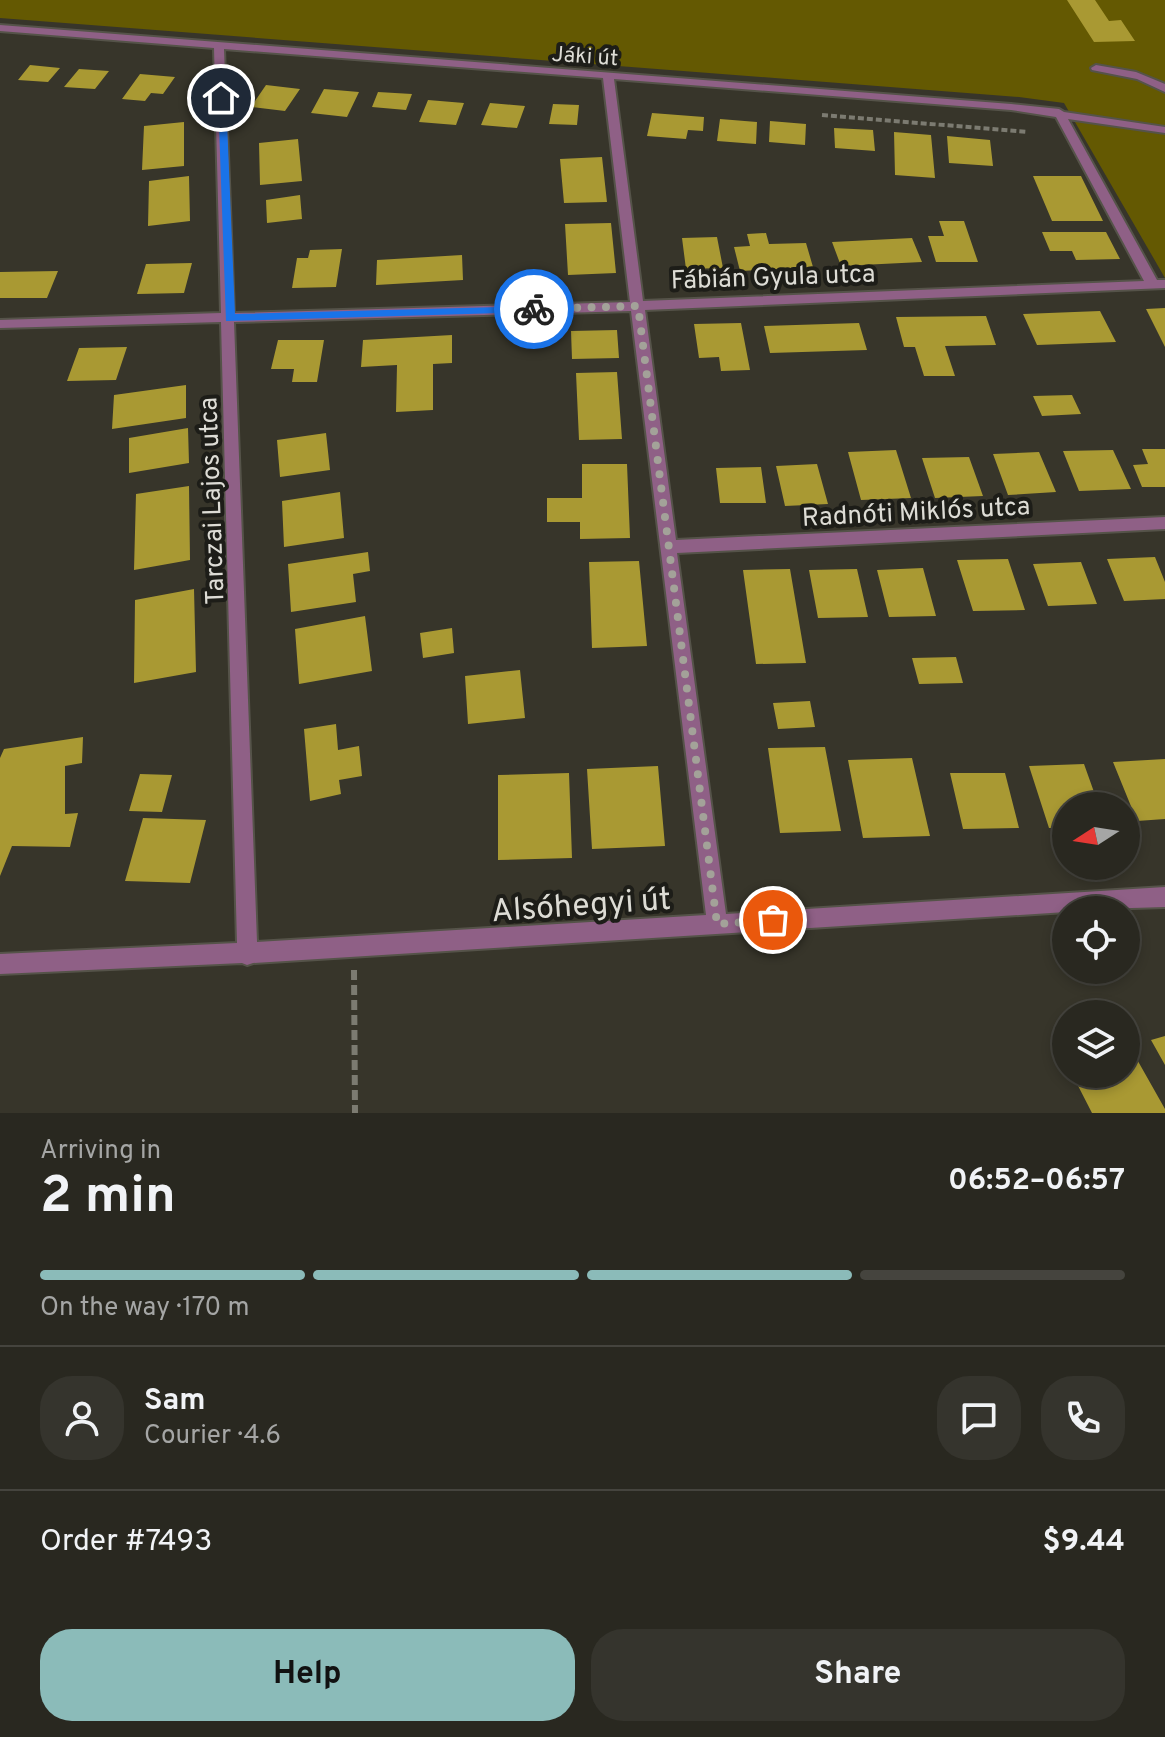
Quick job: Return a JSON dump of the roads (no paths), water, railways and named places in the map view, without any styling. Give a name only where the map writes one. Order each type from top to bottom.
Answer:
[{"type":"street","name":"Jáki út","points":[[0,28],[1059,112],[1165,130]]},
{"type":"street","name":"Tarczai Lajos utca","points":[[219,46],[230,318],[247,955]]},
{"type":"street","points":[[1096,68],[1131,73],[1152,80],[1165,89]]},
{"type":"street","points":[[608,77],[717,924]]},
{"type":"street","points":[[1059,112],[1159,285]]},
{"type":"street","name":"Fábián Gyula utca","points":[[0,324],[638,306],[1159,285]]},
{"type":"street","name":"Radnóti Miklós utca","points":[[669,547],[1165,523]]},
{"type":"street","name":"Alsóhegyi út","points":[[0,964],[247,955],[1165,897]]}]
